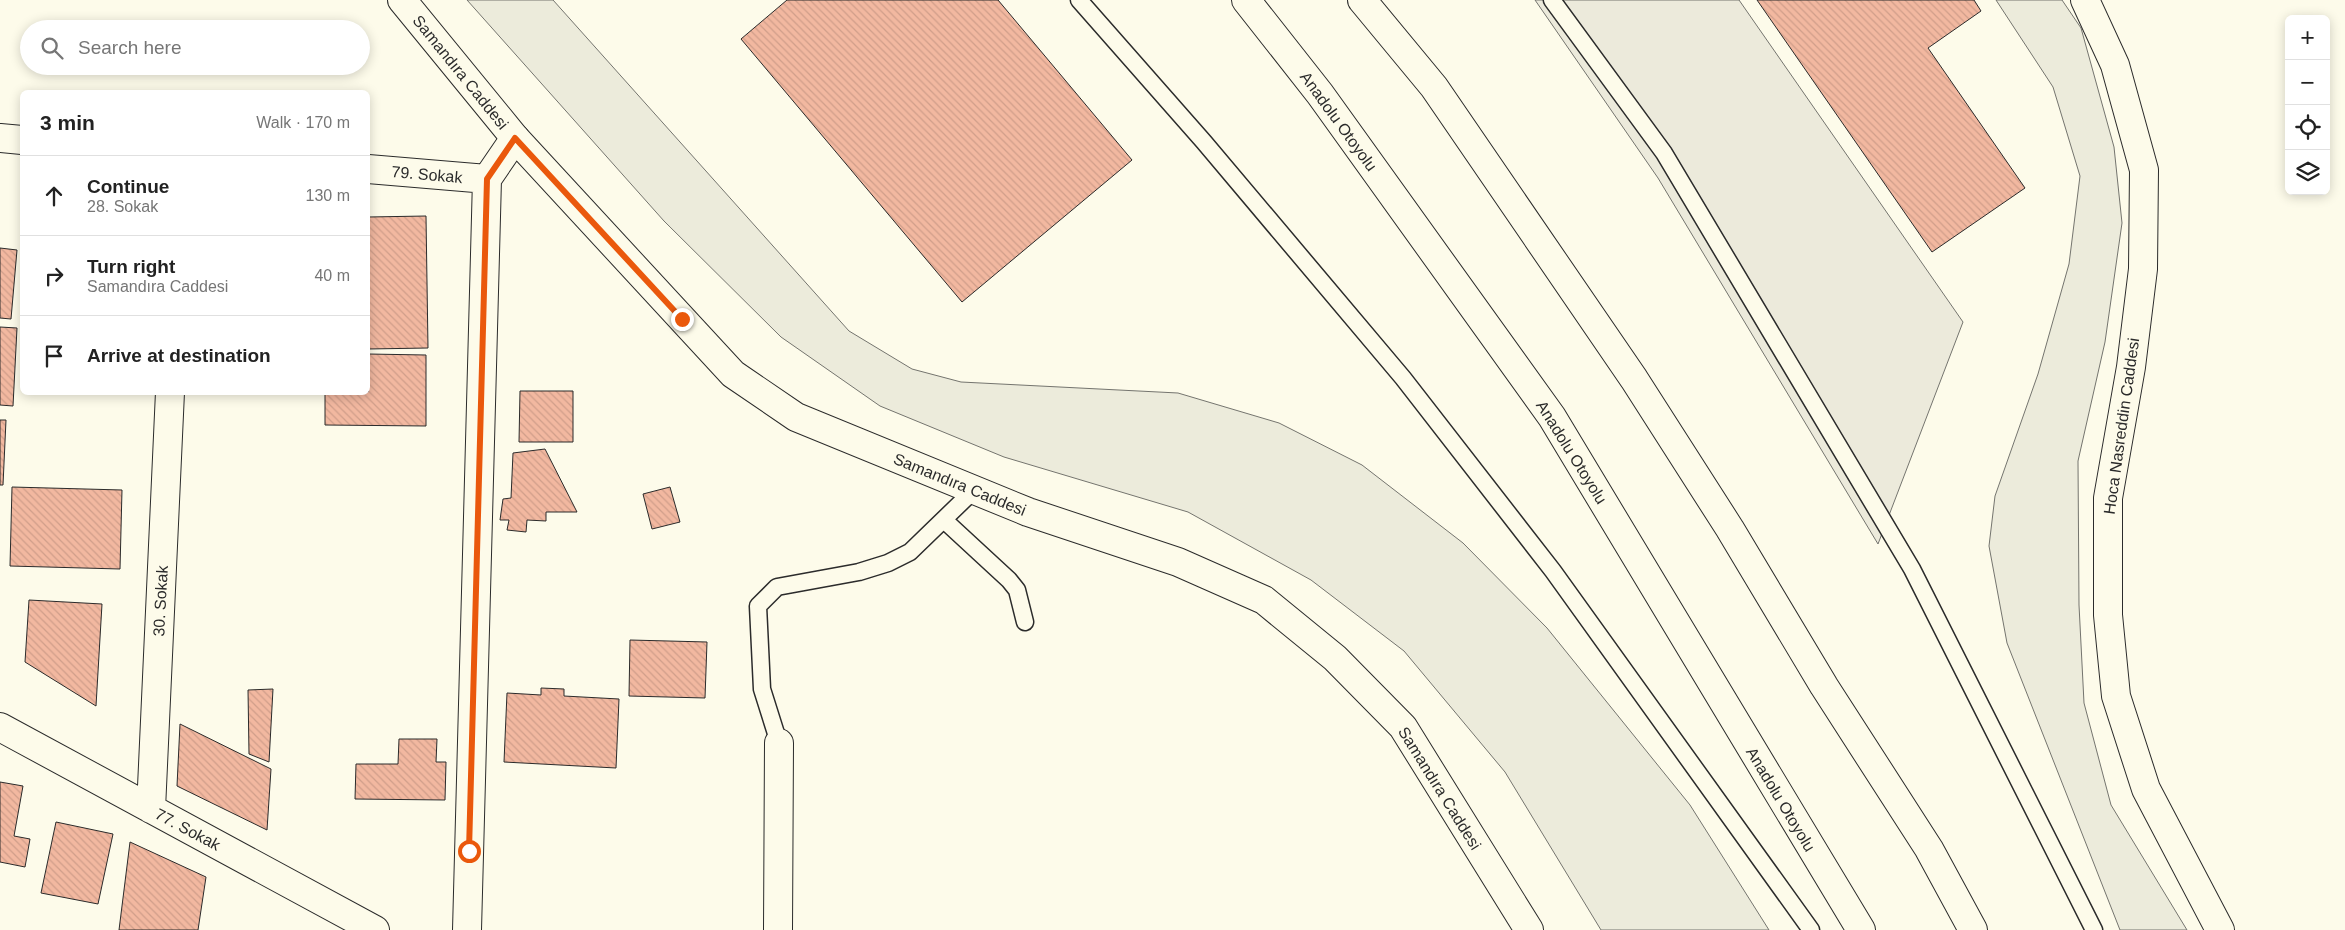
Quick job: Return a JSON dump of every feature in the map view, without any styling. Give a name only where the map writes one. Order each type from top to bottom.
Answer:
[{"type":"main road","name":"Samandıra Caddesi","points":[[402,0],[515,138],[733,374],[796,417],[1028,512],[1178,562],[1264,600],[1335,658],[1403,727],[1529,930]]},
{"type":"main road","name":"Anadolu Otoyolu","points":[[1246,0],[1326,102],[1552,417],[1860,930]]},
{"type":"main road","points":[[1362,0],[1434,88],[1634,379],[1730,529],[1824,686],[1929,849],[1973,930]]},
{"type":"main road","name":"Hoca Nasreddin Caddesi","points":[[2086,0],[2115,65],[2144,170],[2142,269],[2131,367],[2108,498],[2108,615],[2116,696],[2146,789],[2220,930]]},
{"type":"main road","points":[[0,138],[20,140]]},
{"type":"main road","points":[[467,930],[487,179],[515,138]]},
{"type":"main road","name":"79. Sokak","points":[[370,169],[487,179]]},
{"type":"main road","name":"30. Sokak","points":[[151,809],[170,395]]},
{"type":"main road","name":"77. Sokak","points":[[0,727],[376,930]]},
{"type":"main road","points":[[778,930],[779,743]]},
{"type":"lane","points":[[1079,0],[1204,142],[1403,378],[1553,571],[1811,930]]},
{"type":"lane","points":[[1552,0],[1664,153],[1912,569],[2094,930]]},
{"type":"lane","points":[[779,743],[762,689],[758,606],[777,587],[859,572],[888,563],[910,552],[974,490]]},
{"type":"lane","points":[[944,520],[1010,580],[1017,590],[1025,622]]},
{"type":"shaded area","points":[[467,0],[553,0],[849,331],[912,369],[961,382],[1178,393],[1279,423],[1362,465],[1463,543],[1547,628],[1690,805],[1769,930],[1601,930],[1505,772],[1404,651],[1311,580],[1188,512],[1004,457],[880,406],[781,337],[664,221]]},
{"type":"shaded area","points":[[1535,0],[1739,0],[1963,322],[1878,544],[1658,178]]},
{"type":"shaded area","points":[[1996,0],[2062,0],[2081,28],[2114,147],[2122,223],[2105,342],[2078,461],[2079,605],[2084,703],[2111,805],[2187,930],[2120,930],[2007,643],[1989,546],[1995,496],[2038,374],[2069,264],[2080,176],[2053,87]]},
{"type":"building","points":[[787,0],[998,0],[1132,160],[962,302],[741,39]]},
{"type":"building","points":[[1757,0],[1974,0],[1981,11],[1928,48],[2025,188],[1932,252]]},
{"type":"building","points":[[426,216],[428,348],[370,349],[370,217]]},
{"type":"building","points":[[0,248],[17,250],[11,319],[0,318]]},
{"type":"building","points":[[0,327],[17,328],[13,406],[0,405]]},
{"type":"building","points":[[370,354],[426,355],[426,426],[325,425],[325,395],[370,395]]},
{"type":"building","points":[[520,391],[573,391],[573,442],[519,442]]},
{"type":"building","points":[[0,420],[6,420],[3,485],[0,485]]},
{"type":"building","points":[[545,449],[577,512],[546,512],[546,521],[527,520],[526,532],[507,530],[509,520],[500,520],[503,499],[511,498],[513,453]]},
{"type":"building","points":[[12,487],[122,490],[120,569],[10,566]]},
{"type":"building","points":[[670,487],[680,522],[652,529],[643,494]]},
{"type":"building","points":[[29,600],[102,604],[96,706],[25,662]]},
{"type":"building","points":[[630,640],[707,642],[705,698],[629,696]]},
{"type":"building","points":[[541,688],[564,689],[564,696],[619,699],[616,768],[504,762],[507,693],[541,695]]},
{"type":"building","points":[[273,689],[269,762],[249,754],[248,690]]},
{"type":"building","points":[[180,724],[271,769],[267,830],[177,786]]},
{"type":"building","points":[[399,739],[437,739],[436,762],[446,762],[445,800],[355,799],[356,764],[398,764]]},
{"type":"building","points":[[0,782],[23,786],[14,836],[30,839],[25,867],[0,862]]},
{"type":"building","points":[[56,822],[113,834],[98,904],[41,893]]},
{"type":"building","points":[[130,842],[206,877],[198,930],[119,930]]},
{"type":"route","points":[[469,851],[487,179],[515,138],[682,319]]}]
